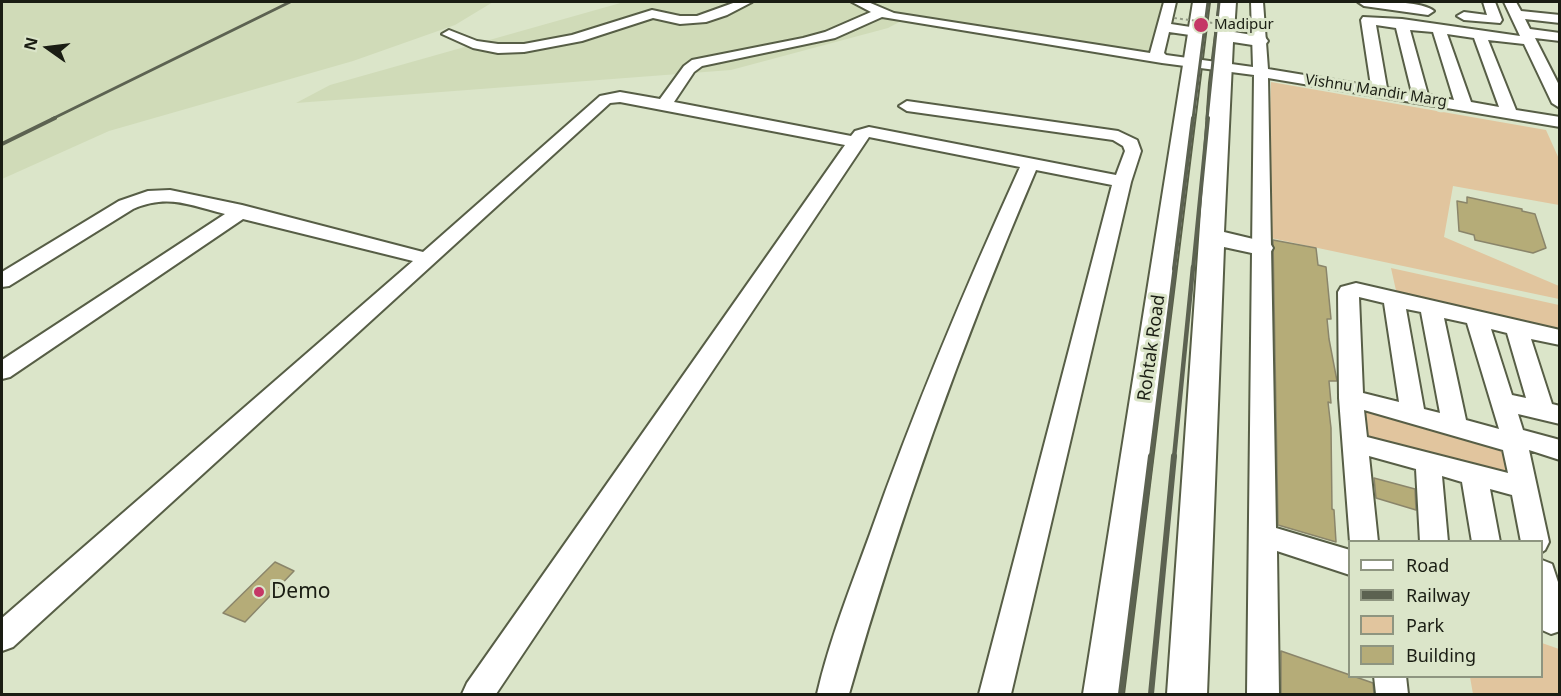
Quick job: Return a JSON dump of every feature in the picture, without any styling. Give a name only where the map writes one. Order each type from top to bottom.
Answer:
[{"type":"main road","name":"Rohtak Road","points":[[1103,694],[1192,62],[1190,28],[1201,2]]},
{"type":"main road","name":"Rohtak Road","points":[[1190,28],[1228,2]]},
{"type":"main road","name":"Rohtak Road","points":[[1187,694],[1221,67],[1190,28]]},
{"type":"main road","points":[[1190,28],[1257,34]]},
{"type":"main road","points":[[1212,237],[1261,248]]},
{"type":"street","points":[[448,34],[465,42],[527,48],[545,46],[658,8],[680,20],[700,19],[746,2]]},
{"type":"street","name":"Vishnu Mandir Marg","points":[[858,2],[880,13],[1162,59],[1261,72],[1560,122]]},
{"type":"street","points":[[1162,59],[1157,54],[1190,28],[1170,2]]},
{"type":"street","points":[[1257,2],[1257,34],[1261,72],[1263,694]]},
{"type":"street","points":[[1364,2],[1495,20],[1489,2]]},
{"type":"street","points":[[664,105],[689,69],[698,63],[830,35],[880,13]]},
{"type":"street","points":[[1517,17],[1560,37]]},
{"type":"street","points":[[1517,17],[1560,103]]},
{"type":"street","points":[[1380,92],[1368,20],[1479,34],[1517,17],[1560,19]]},
{"type":"street","points":[[1402,23],[1421,99]]},
{"type":"street","points":[[1438,28],[1464,106]]},
{"type":"street","points":[[1479,34],[1510,114]]},
{"type":"street","points":[[1538,59],[1560,62]]},
{"type":"street","points":[[2,637],[605,99],[620,97],[856,142]]},
{"type":"street","points":[[907,106],[1118,136],[1131,144],[1133,151],[1122,182],[994,694]]},
{"type":"street","points":[[478,694],[861,134],[878,133],[1122,182]]},
{"type":"street","points":[[833,694],[896,500],[984,265],[1030,164]]},
{"type":"street","points":[[2,281],[126,205],[148,195],[170,195],[242,211],[427,259]]},
{"type":"street","points":[[2,371],[242,211]]},
{"type":"street","points":[[1364,540],[1351,398],[1348,292],[1356,290],[1560,338]]},
{"type":"street","points":[[1394,299],[1413,415]]},
{"type":"street","points":[[1431,308],[1455,427]]},
{"type":"street","points":[[1477,319],[1514,440],[1535,540]]},
{"type":"street","points":[[1516,328],[1551,413]]},
{"type":"street","points":[[1351,398],[1455,427],[1560,450]]},
{"type":"street","points":[[1502,401],[1551,413]]},
{"type":"street","points":[[1355,443],[1524,488]]},
{"type":"street","points":[[1428,462],[1434,540]]},
{"type":"street","points":[[1474,475],[1486,540]]},
{"type":"street","points":[[1262,535],[1348,562]]},
{"type":"street","points":[[1543,578],[1551,620]]},
{"type":"street","points":[[1390,678],[1392,694]]},
{"type":"path","points":[[1190,28],[1260,29],[1257,34]]},
{"type":"shaded area","points":[[2,2],[493,2],[455,25],[353,61],[109,131],[2,179]]},
{"type":"shaded area","points":[[624,2],[1165,2],[1161,14],[1159,63],[905,19],[888,28],[731,70],[296,103],[330,85]]},
{"type":"green space","points":[[1271,82],[1546,130],[1559,159],[1559,205],[1453,186],[1444,237],[1559,286],[1559,299],[1266,237]]},
{"type":"green space","points":[[1391,268],[1559,305],[1559,329],[1397,295]]},
{"type":"green space","points":[[1364,407],[1506,444],[1514,476],[1366,436]]},
{"type":"green space","points":[[1543,643],[1559,649],[1559,694],[1473,694],[1470,678],[1543,678]]},
{"type":"building","points":[[1467,197],[1535,214],[1546,248],[1533,253],[1475,240],[1474,235],[1459,231],[1457,201],[1467,203]]},
{"type":"building","points":[[1273,240],[1316,248],[1318,265],[1326,267],[1331,319],[1327,319],[1337,381],[1329,381],[1331,403],[1328,402],[1331,428],[1332,509],[1334,510],[1336,542],[1278,525]]},
{"type":"building","points":[[1374,478],[1415,489],[1416,510],[1376,498]]},
{"type":"building","name":"Demo","points":[[275,562],[294,571],[245,622],[223,613]]},
{"type":"building","points":[[1281,651],[1348,674],[1348,678],[1359,678],[1373,683],[1374,694],[1281,694]]},
{"type":"railway","points":[[52,119],[290,2]]},
{"type":"railway","points":[[1193,119],[1208,2]]},
{"type":"railway","points":[[1207,119],[1219,2]]},
{"type":"railway","points":[[2,144],[55,118]]},
{"type":"railway","points":[[1174,269],[1193,118]]},
{"type":"railway","points":[[1193,269],[1208,118]]},
{"type":"railway","points":[[1151,458],[1175,267]]},
{"type":"railway","points":[[1174,458],[1193,267]]},
{"type":"railway","points":[[1121,694],[1151,456]]},
{"type":"railway","points":[[1151,694],[1174,456]]},
{"type":"place","name":"Madipur","points":[[1201,25]]},
{"type":"place","name":"Demo","points":[[259,592]]}]
